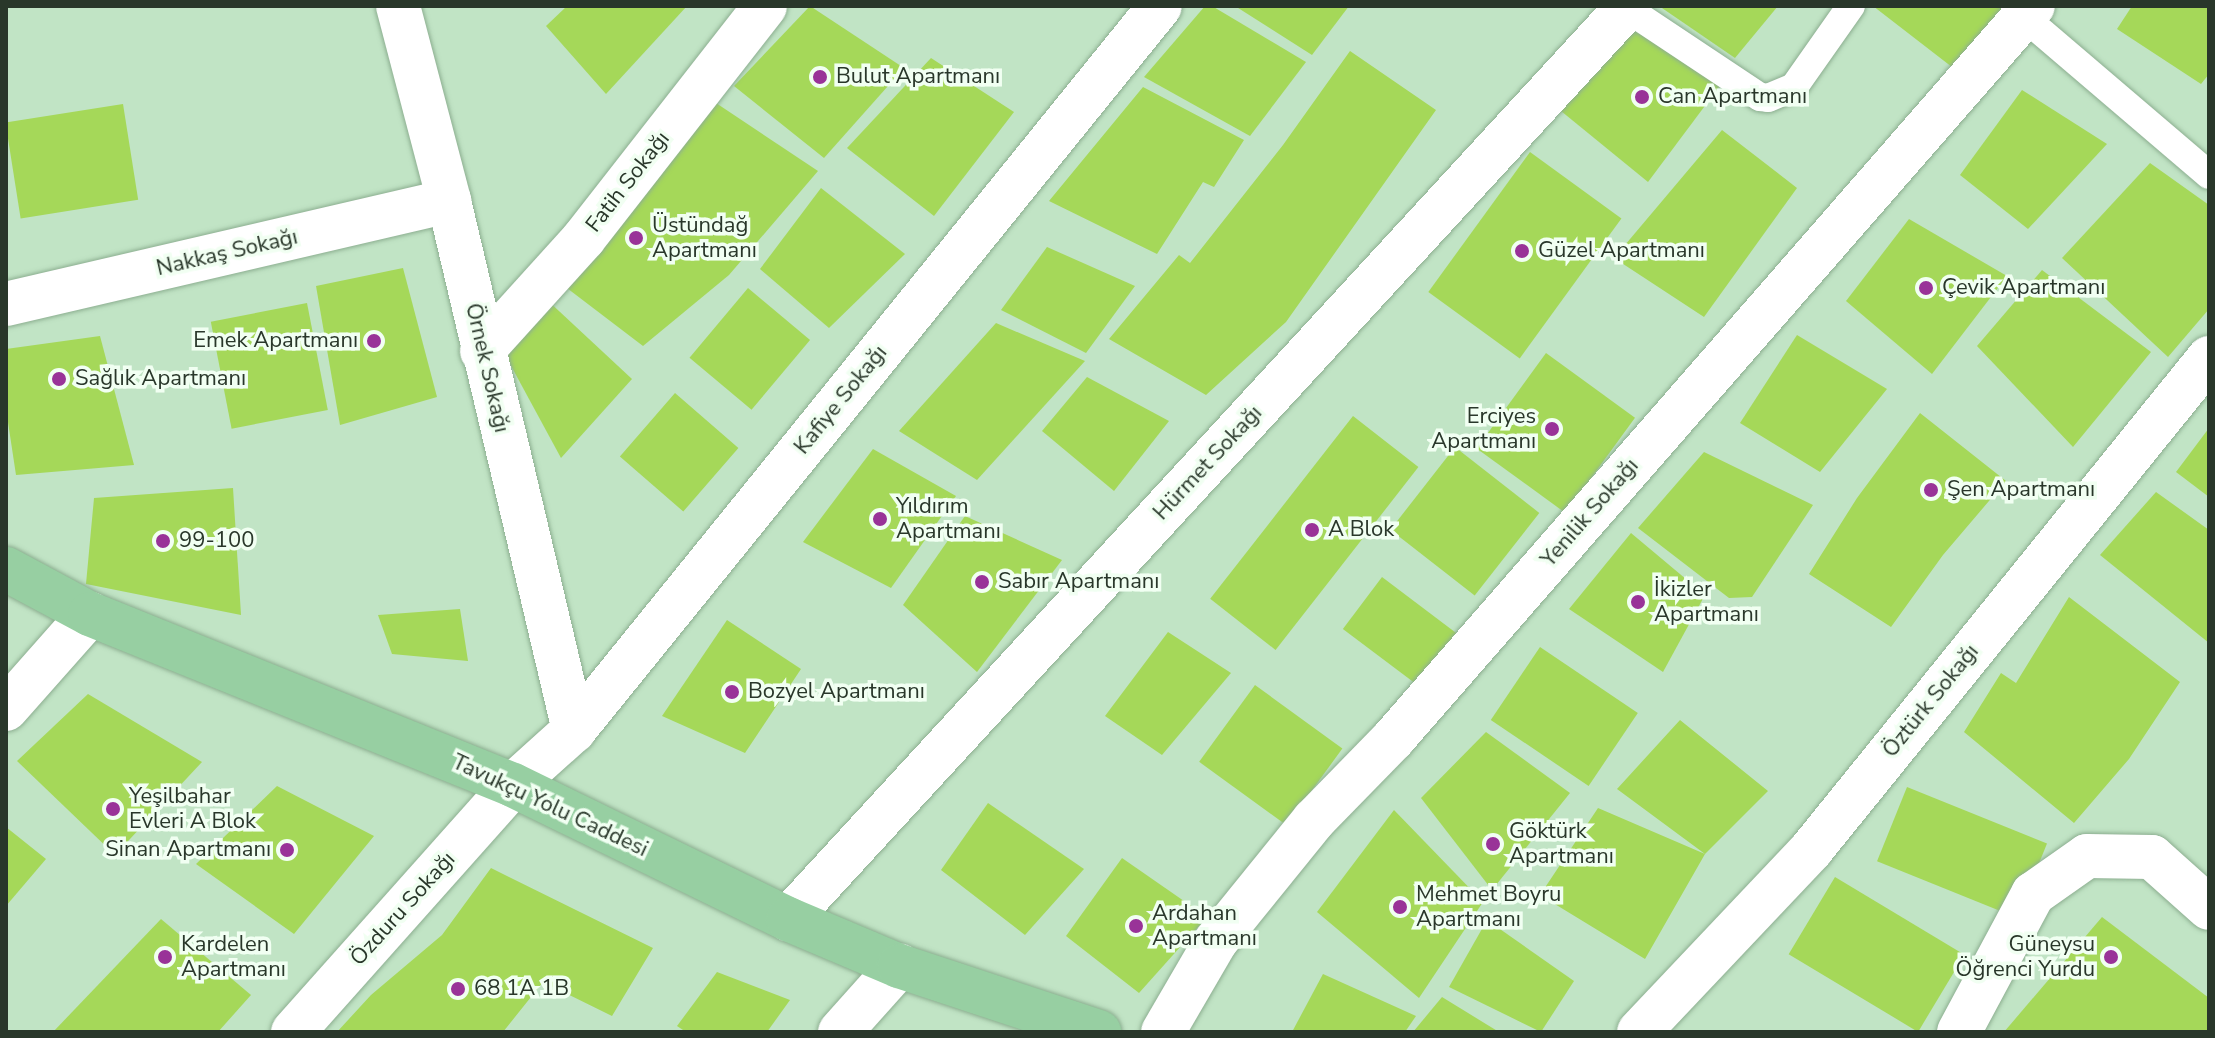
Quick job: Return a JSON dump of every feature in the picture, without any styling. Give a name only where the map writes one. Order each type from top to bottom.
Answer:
[{"type":"main road","name":"Tavukçu Yolu Caddesi","points":[[6,569],[90,614],[513,785],[788,919],[899,966],[1099,1032]]},
{"type":"street","name":"Örnek Sokağı","points":[[398,6],[449,201],[574,730]]},
{"type":"street","name":"Fatih Sokağı","points":[[482,351],[584,238],[765,6]]},
{"type":"street","name":"Kafiye Sokağı","points":[[513,785],[574,730],[1160,6]]},
{"type":"street","name":"Hürmet Sokağı","points":[[788,919],[1627,7]]},
{"type":"street","name":"Yenilik Sokağı","points":[[1163,1032],[1216,941],[1314,820],[1393,739],[2028,12]]},
{"type":"street","name":"Nakkaş Sokağı","points":[[6,304],[449,201]]},
{"type":"street","name":"Öztürk Sokağı","points":[[1639,1032],[1811,850],[2209,358]]},
{"type":"street","points":[[6,709],[90,614]]},
{"type":"street","name":"Özduru Sokağı","points":[[293,1032],[513,785]]},
{"type":"street","points":[[1959,1032],[2033,894],[2087,856],[2152,857],[2209,908]]},
{"type":"street","points":[[840,1032],[899,966]]},
{"type":"lane","points":[[1627,7],[1760,97],[1768,98],[1794,87],[1851,6]]},
{"type":"lane","points":[[2028,12],[2209,175]]},
{"type":"building","points":[[567,6],[687,6],[606,94],[546,26]]},
{"type":"building","name":"Bulut Apartmanı","points":[[810,6],[904,68],[824,158],[734,86]]},
{"type":"building","points":[[1205,6],[1212,6],[1306,62],[1250,136],[1144,77]]},
{"type":"building","points":[[1235,6],[1349,6],[1312,55]]},
{"type":"building","points":[[1659,6],[1778,6],[1735,58]]},
{"type":"building","points":[[1873,6],[2013,6],[1961,74]]},
{"type":"building","points":[[2132,6],[2209,6],[2209,74],[2201,84],[2117,29]]},
{"type":"building","name":"Can Apartmanı","points":[[1628,26],[1722,83],[1648,182],[1561,111]]},
{"type":"building","points":[[1350,51],[1436,110],[1286,322],[1206,395],[1109,339],[1179,255],[1190,263],[1283,145]]},
{"type":"building","points":[[931,58],[1014,112],[934,216],[847,148]]},
{"type":"building","points":[[1143,87],[1244,140],[1214,187],[1203,182],[1157,254],[1049,201]]},
{"type":"building","points":[[2022,90],[2107,144],[2028,229],[1960,175]]},
{"type":"building","points":[[707,97],[818,171],[729,275],[643,346],[559,282]]},
{"type":"building","points":[[123,104],[138,200],[21,218],[6,123]]},
{"type":"building","points":[[1722,130],[1797,188],[1704,317],[1614,258]]},
{"type":"building","name":"Güzel Apartmanı","points":[[1530,152],[1621,218],[1520,358],[1428,292]]},
{"type":"building","points":[[2150,163],[2209,205],[2209,309],[2168,357],[2062,258]]},
{"type":"building","points":[[821,188],[905,254],[829,328],[760,269]]},
{"type":"building","name":"Çevik Apartmanı","points":[[1909,219],[2007,276],[1932,374],[1846,301]]},
{"type":"building","points":[[1047,247],[1135,286],[1086,353],[1001,310]]},
{"type":"building","name":"Emek Apartmanı","points":[[403,268],[437,397],[340,425],[316,286]]},
{"type":"building","points":[[2042,270],[2151,352],[2073,447],[1977,346]]},
{"type":"building","points":[[748,288],[810,340],[752,410],[690,358]]},
{"type":"building","points":[[545,298],[632,379],[561,458],[504,353]]},
{"type":"building","points":[[307,303],[328,410],[232,429],[211,322]]},
{"type":"building","points":[[996,323],[1085,361],[977,480],[899,431]]},
{"type":"building","points":[[1797,335],[1887,389],[1820,472],[1740,423]]},
{"type":"building","name":"Sağlık Apartmanı","points":[[100,336],[134,465],[16,475],[6,409],[6,349]]},
{"type":"building","name":"Erciyes Apartmanı","points":[[1546,353],[1635,418],[1566,513],[1477,448]]},
{"type":"building","points":[[1087,377],[1169,421],[1114,491],[1042,431]]},
{"type":"building","points":[[675,393],[738,448],[683,512],[620,456]]},
{"type":"building","points":[[1920,413],[2006,481],[1943,555],[1891,627],[1809,574],[1857,498]]},
{"type":"building","name":"A Blok","points":[[1353,416],[1418,467],[1276,650],[1210,599]]},
{"type":"building","points":[[2209,428],[2209,497],[2176,472]]},
{"type":"building","points":[[1455,447],[1539,513],[1475,596],[1390,530]]},
{"type":"building","name":"Yıldırım Apartmanı","points":[[873,449],[956,496],[891,588],[803,542]]},
{"type":"building","points":[[1704,452],[1813,505],[1752,597],[1729,598],[1638,528]]},
{"type":"building","name":"99-100","points":[[233,488],[241,615],[86,584],[94,498]]},
{"type":"building","points":[[2156,492],[2209,530],[2209,643],[2100,555]]},
{"type":"building","name":"Sabır Apartmanı","points":[[965,516],[1062,560],[977,672],[903,605]]},
{"type":"building","name":"İkizler Apartmanı","points":[[1631,533],[1705,595],[1663,672],[1569,609]]},
{"type":"building","points":[[1382,577],[1459,635],[1420,687],[1343,629]]},
{"type":"building","points":[[2069,597],[2180,682],[2129,759],[2074,823],[1964,732],[2001,673],[2016,683]]},
{"type":"building","points":[[460,609],[468,661],[392,654],[378,615]]},
{"type":"building","name":"Bozyel Apartmanı","points":[[727,620],[801,669],[745,753],[662,716]]},
{"type":"building","points":[[1168,632],[1231,673],[1162,755],[1105,716]]},
{"type":"building","points":[[1540,647],[1638,713],[1589,786],[1491,720]]},
{"type":"building","points":[[1255,685],[1342,748],[1287,825],[1199,762]]},
{"type":"building","name":"Yeşilbahar Evleri A Blok","points":[[88,694],[202,762],[115,855],[17,761]]},
{"type":"building","points":[[1680,720],[1768,791],[1705,854],[1617,789]]},
{"type":"building","name":"Göktürk Apartmanı","points":[[1486,732],[1570,793],[1492,890],[1421,798]]},
{"type":"building","name":"Sinan Apartmanı","points":[[277,786],[374,836],[294,934],[196,864]]},
{"type":"building","points":[[1907,787],[2047,844],[2017,918],[1877,861]]},
{"type":"building","points":[[988,803],[1084,869],[1025,935],[941,870]]},
{"type":"building","points":[[1598,808],[1705,854],[1645,959],[1540,895]]},
{"type":"building","name":"Mehmet Boyru Apartmanı","points":[[1394,810],[1483,902],[1419,998],[1317,912]]},
{"type":"building","points":[[6,827],[46,859],[6,906]]},
{"type":"building","name":"Ardahan Apartmanı","points":[[1122,858],[1207,917],[1139,993],[1066,936]]},
{"type":"building","points":[[491,868],[653,948],[612,1016],[543,982],[503,1032],[337,1032],[371,995],[442,935]]},
{"type":"building","points":[[1835,877],[1964,955],[1918,1032],[1789,954]]},
{"type":"building","name":"Güneysu Öğrenci Yurdu","points":[[2102,917],[2209,998],[2209,1032],[2004,1032]]},
{"type":"building","name":"Kardelen Apartmanı","points":[[161,919],[251,995],[218,1032],[53,1032]]},
{"type":"building","points":[[1487,920],[1574,981],[1541,1032],[1449,987]]},
{"type":"building","points":[[717,972],[790,1000],[767,1032],[686,1032],[677,1026]]},
{"type":"building","points":[[1323,974],[1416,1016],[1405,1032],[1292,1032]]},
{"type":"building","points":[[1442,997],[1499,1032],[1413,1032]]},
{"type":"place","name":"Bulut Apartmanı","points":[[820,77]]},
{"type":"place","name":"Can Apartmanı","points":[[1642,97]]},
{"type":"place","name":"Üstündağ Apartmanı","points":[[636,238]]},
{"type":"place","name":"Güzel Apartmanı","points":[[1522,251]]},
{"type":"place","name":"Çevik Apartmanı","points":[[1926,288]]},
{"type":"place","name":"Emek Apartmanı","points":[[374,341]]},
{"type":"place","name":"Sağlık Apartmanı","points":[[59,379]]},
{"type":"place","name":"Erciyes Apartmanı","points":[[1552,429]]},
{"type":"place","name":"Şen Apartmanı","points":[[1931,490]]},
{"type":"place","name":"Yıldırım Apartmanı","points":[[880,519]]},
{"type":"place","name":"A Blok","points":[[1312,530]]},
{"type":"place","name":"99-100","points":[[163,541]]},
{"type":"place","name":"Sabır Apartmanı","points":[[982,582]]},
{"type":"place","name":"İkizler Apartmanı","points":[[1638,602]]},
{"type":"place","name":"Bozyel Apartmanı","points":[[732,692]]},
{"type":"place","name":"Yeşilbahar Evleri A Blok","points":[[113,809]]},
{"type":"place","name":"Göktürk Apartmanı","points":[[1493,844]]},
{"type":"place","name":"Sinan Apartmanı","points":[[287,850]]},
{"type":"place","name":"Mehmet Boyru Apartmanı","points":[[1400,907]]},
{"type":"place","name":"Ardahan Apartmanı","points":[[1136,926]]},
{"type":"place","name":"Kardelen Apartmanı","points":[[165,957]]},
{"type":"place","name":"Güneysu Öğrenci Yurdu","points":[[2111,957]]},
{"type":"place","name":"68 1A 1B","points":[[458,989]]}]
